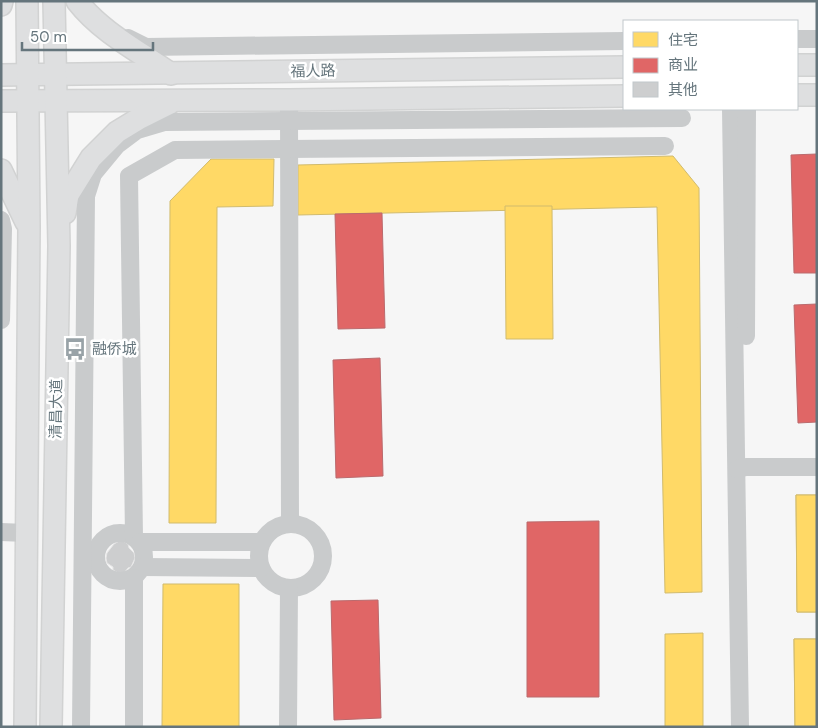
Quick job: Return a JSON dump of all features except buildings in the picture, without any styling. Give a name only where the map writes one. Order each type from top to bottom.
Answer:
[{"type":"main road","name":"清昌大道","points":[[25,727],[29,227],[27,1]]},
{"type":"main road","name":"清昌大道","points":[[51,727],[59,246],[54,1]]},
{"type":"main road","points":[[77,1],[86,13],[113,36],[171,74]]},
{"type":"main road","points":[[798,65],[817,65]]},
{"type":"main road","name":"福人路","points":[[1,75],[623,67]]},
{"type":"main road","points":[[798,95],[817,94]]},
{"type":"main road","name":"福人路","points":[[1,101],[623,96]]},
{"type":"main road","points":[[59,246],[68,195],[87,163],[117,132],[176,100]]},
{"type":"main road","points":[[1,170],[29,227]]},
{"type":"street","points":[[91,1],[92,6],[117,32],[146,47],[623,41]]},
{"type":"street","points":[[798,39],[817,39]]},
{"type":"street","points":[[289,100],[290,524]]},
{"type":"street","points":[[731,110],[749,727]]},
{"type":"street","points":[[740,727],[747,110]]},
{"type":"street","points":[[80,727],[89,559],[86,196],[92,174],[117,145],[137,130],[164,122],[682,118]]},
{"type":"street","points":[[134,727],[138,572],[144,557],[137,540],[130,176],[175,150],[665,146]]},
{"type":"street","points":[[1,220],[3,229],[1,320]]},
{"type":"street","points":[[742,468],[817,467]]},
{"type":"street","points":[[290,524],[306,527],[314,533],[320,541],[324,561],[321,571],[314,580],[304,586],[282,588],[272,583],[264,575],[259,553],[262,542],[268,534],[276,528],[290,524]]},
{"type":"street","points":[[1,532],[26,533]]},
{"type":"street","points":[[89,559],[104,539],[111,534],[127,534],[137,540],[262,542]]},
{"type":"street","points":[[54,558],[89,559],[104,576],[118,582],[127,581],[138,572],[262,568]]},
{"type":"street","points":[[288,727],[289,588]]},
{"type":"place","name":"融侨城","points":[[75,349]]}]
